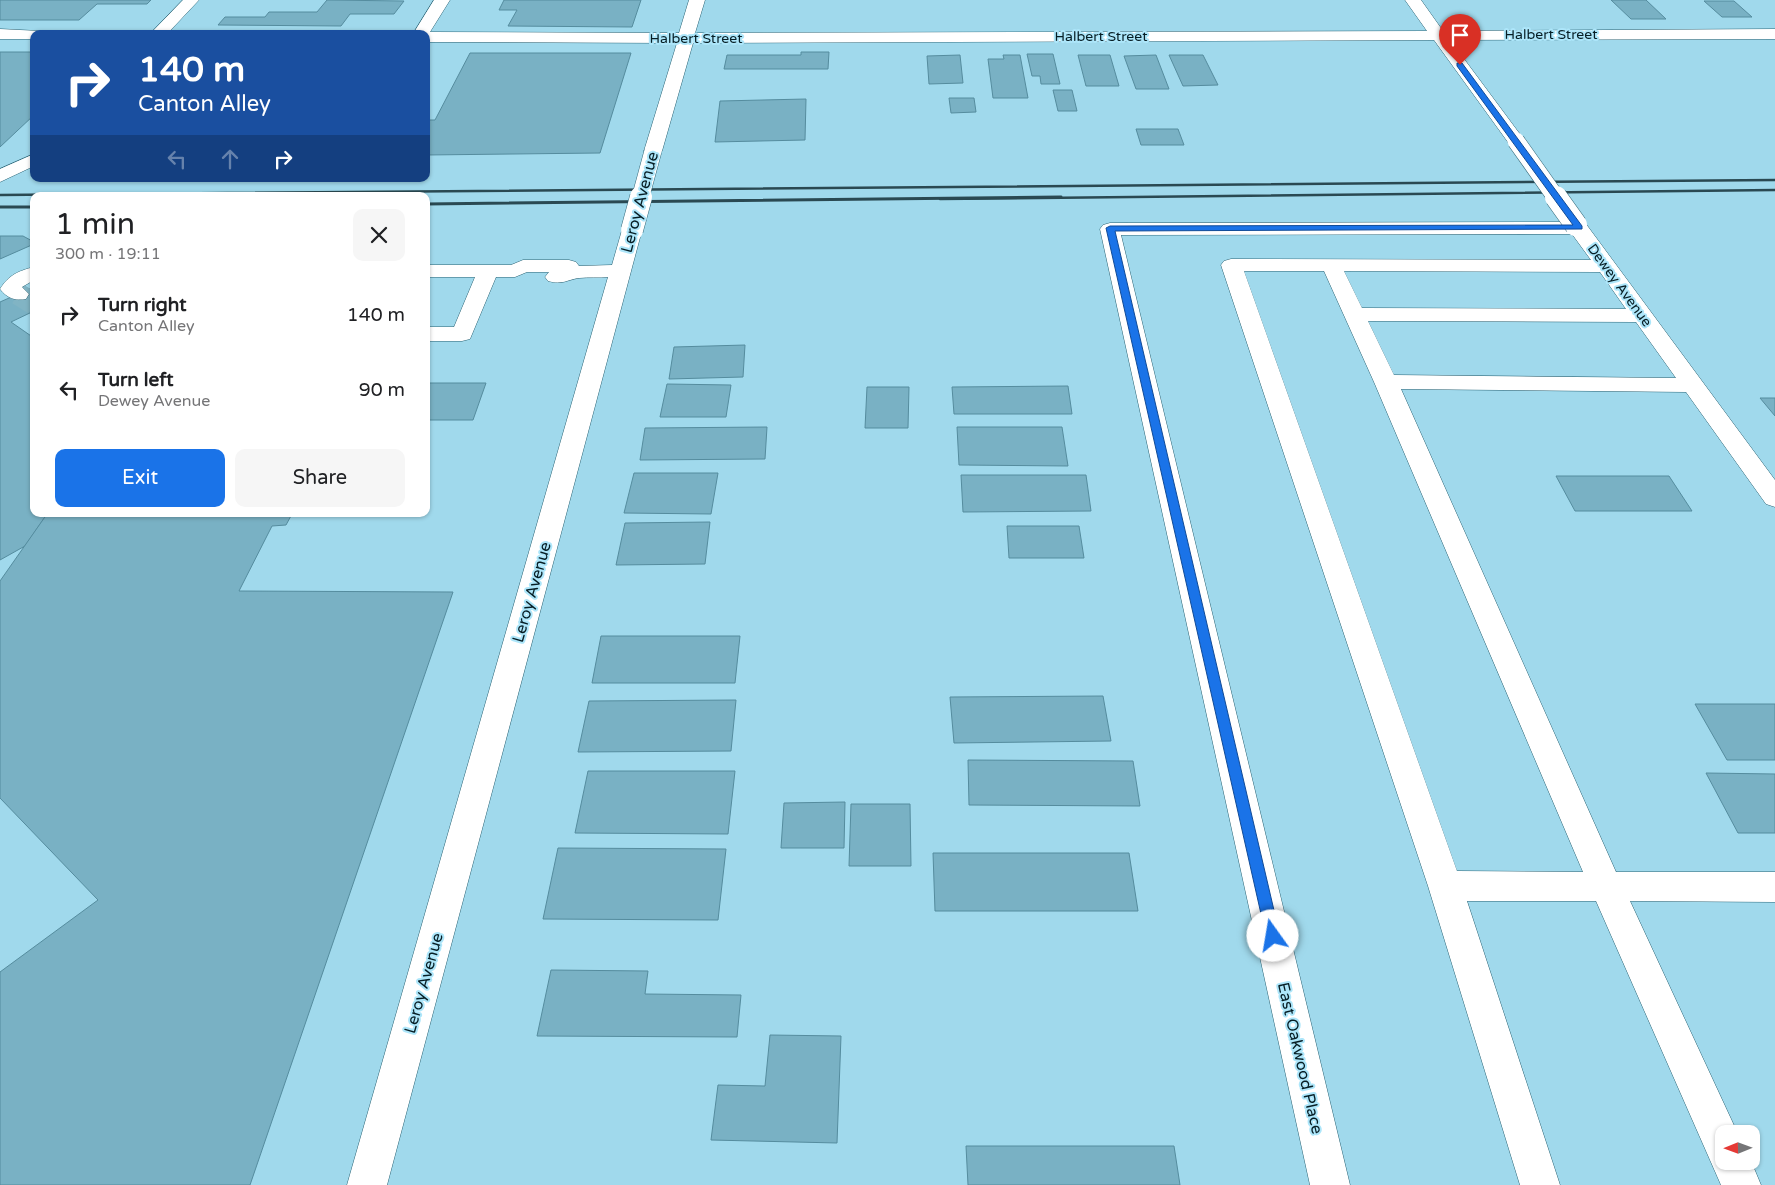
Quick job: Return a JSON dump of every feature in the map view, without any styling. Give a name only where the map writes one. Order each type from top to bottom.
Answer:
[{"type":"street","points":[[162,30],[191,0]]},
{"type":"street","points":[[423,30],[442,0]]},
{"type":"street","name":"Leroy Avenue","points":[[367,1185],[653,151],[697,0]]},
{"type":"street","name":"Dewey Avenue","points":[[1413,0],[1775,498]]},
{"type":"street","points":[[0,34],[30,34]]},
{"type":"street","name":"Halbert Street","points":[[430,37],[687,38],[1775,34]]},
{"type":"street","points":[[0,176],[30,161]]},
{"type":"street","name":"East Oakwood Place","points":[[1330,1185],[1110,228],[1578,226]]},
{"type":"street","points":[[1540,1185],[1445,886],[1231,265],[1606,266]]},
{"type":"street","points":[[1331,265],[1386,382],[1606,886],[1715,1127]]},
{"type":"street","points":[[430,271],[515,271],[518,277],[564,277],[573,272],[621,271]]},
{"type":"street","points":[[430,334],[462,334],[488,271]]},
{"type":"street","points":[[18,294],[11,289],[14,282],[30,274]]},
{"type":"street","points":[[1355,314],[1643,316]]},
{"type":"street","points":[[1386,382],[1693,385]]},
{"type":"street","points":[[1445,886],[1775,887]]},
{"type":"street","points":[[1734,1170],[1741,1185]]},
{"type":"building","points":[[0,0],[151,0],[147,4],[97,4],[79,20],[0,20]]},
{"type":"building","points":[[327,0],[404,1],[394,14],[350,14],[341,26],[218,25],[225,17],[265,17],[269,12],[317,12]]},
{"type":"building","points":[[504,0],[641,0],[632,27],[508,26],[517,10],[499,10]]},
{"type":"building","points":[[1611,0],[1646,0],[1666,19],[1631,19]]},
{"type":"building","points":[[1704,1],[1734,1],[1752,17],[1722,17]]},
{"type":"building","points":[[0,52],[30,52],[30,119],[0,147]]},
{"type":"building","points":[[801,52],[829,52],[828,69],[724,69],[727,55],[801,55]]},
{"type":"building","points":[[470,53],[631,53],[600,153],[430,155],[430,120],[435,120]]},
{"type":"building","points":[[1027,54],[1053,54],[1060,84],[1041,84],[1040,76],[1032,76]]},
{"type":"building","points":[[960,55],[963,83],[929,84],[927,56]]},
{"type":"building","points":[[1003,55],[1020,55],[1028,98],[993,98],[988,59],[1004,59]]},
{"type":"building","points":[[1078,55],[1110,55],[1119,86],[1086,86]]},
{"type":"building","points":[[1156,55],[1169,89],[1136,89],[1124,56]]},
{"type":"building","points":[[1169,55],[1203,55],[1218,85],[1183,86]]},
{"type":"building","points":[[1053,90],[1072,90],[1077,111],[1058,111]]},
{"type":"building","points":[[949,98],[974,98],[976,112],[951,113]]},
{"type":"building","points":[[806,99],[805,140],[715,142],[720,101]]},
{"type":"building","points":[[1136,129],[1178,129],[1184,145],[1141,145]]},
{"type":"building","points":[[0,236],[23,236],[30,240],[30,246],[0,259]]},
{"type":"building","points":[[30,289],[30,313],[11,322],[30,335],[30,517],[45,517],[25,546],[0,560],[0,302]]},
{"type":"building","points":[[745,345],[743,377],[669,379],[674,347]]},
{"type":"building","points":[[430,383],[486,383],[473,420],[430,420]]},
{"type":"building","points":[[667,384],[731,385],[726,417],[660,417]]},
{"type":"building","points":[[1068,386],[1072,414],[954,414],[952,387]]},
{"type":"building","points":[[867,387],[909,387],[908,428],[865,428]]},
{"type":"building","points":[[1760,398],[1775,398],[1775,416]]},
{"type":"building","points":[[767,427],[765,459],[640,460],[645,428]]},
{"type":"building","points":[[957,427],[1062,427],[1068,466],[959,465]]},
{"type":"building","points":[[634,473],[718,473],[711,514],[624,513]]},
{"type":"building","points":[[961,475],[1086,475],[1091,511],[963,512]]},
{"type":"building","points":[[1556,476],[1669,476],[1692,511],[1575,511]]},
{"type":"building","points":[[45,517],[290,517],[286,525],[272,526],[239,591],[453,592],[250,1185],[0,1185],[0,972],[98,900],[0,798],[0,581]]},
{"type":"building","points":[[710,522],[705,564],[616,565],[625,523]]},
{"type":"building","points":[[1007,526],[1079,526],[1084,558],[1009,558]]},
{"type":"building","points":[[601,636],[740,636],[735,683],[592,683]]},
{"type":"building","points":[[1103,696],[1111,741],[954,743],[950,697]]},
{"type":"building","points":[[736,700],[731,751],[578,752],[589,701]]},
{"type":"building","points":[[1695,704],[1775,704],[1775,760],[1727,760]]},
{"type":"building","points":[[968,760],[1133,761],[1140,806],[969,805]]},
{"type":"building","points":[[588,771],[735,771],[728,834],[575,833]]},
{"type":"building","points":[[1706,773],[1775,774],[1775,833],[1738,833]]},
{"type":"building","points":[[845,802],[844,848],[781,848],[784,803]]},
{"type":"building","points":[[851,804],[910,804],[911,866],[849,866]]},
{"type":"building","points":[[558,848],[726,849],[718,920],[543,919]]},
{"type":"building","points":[[933,853],[1129,853],[1138,911],[935,911]]},
{"type":"building","points":[[551,970],[648,971],[645,994],[741,995],[737,1037],[537,1036]]},
{"type":"building","points":[[770,1035],[841,1036],[837,1143],[711,1140],[718,1085],[765,1086]]},
{"type":"building","points":[[966,1146],[1174,1146],[1180,1185],[968,1185]]},
{"type":"tunnel","points":[[18,294],[30,302]]},
{"type":"railway","points":[[355,192],[1775,180]]},
{"type":"railway","points":[[940,199],[1775,190]]},
{"type":"railway","points":[[0,195],[30,195]]},
{"type":"railway","points":[[430,204],[1061,197]]},
{"type":"railway","points":[[0,207],[30,207]]},
{"type":"route","points":[[1273,936],[1110,228],[1579,228],[1460,65]]}]
